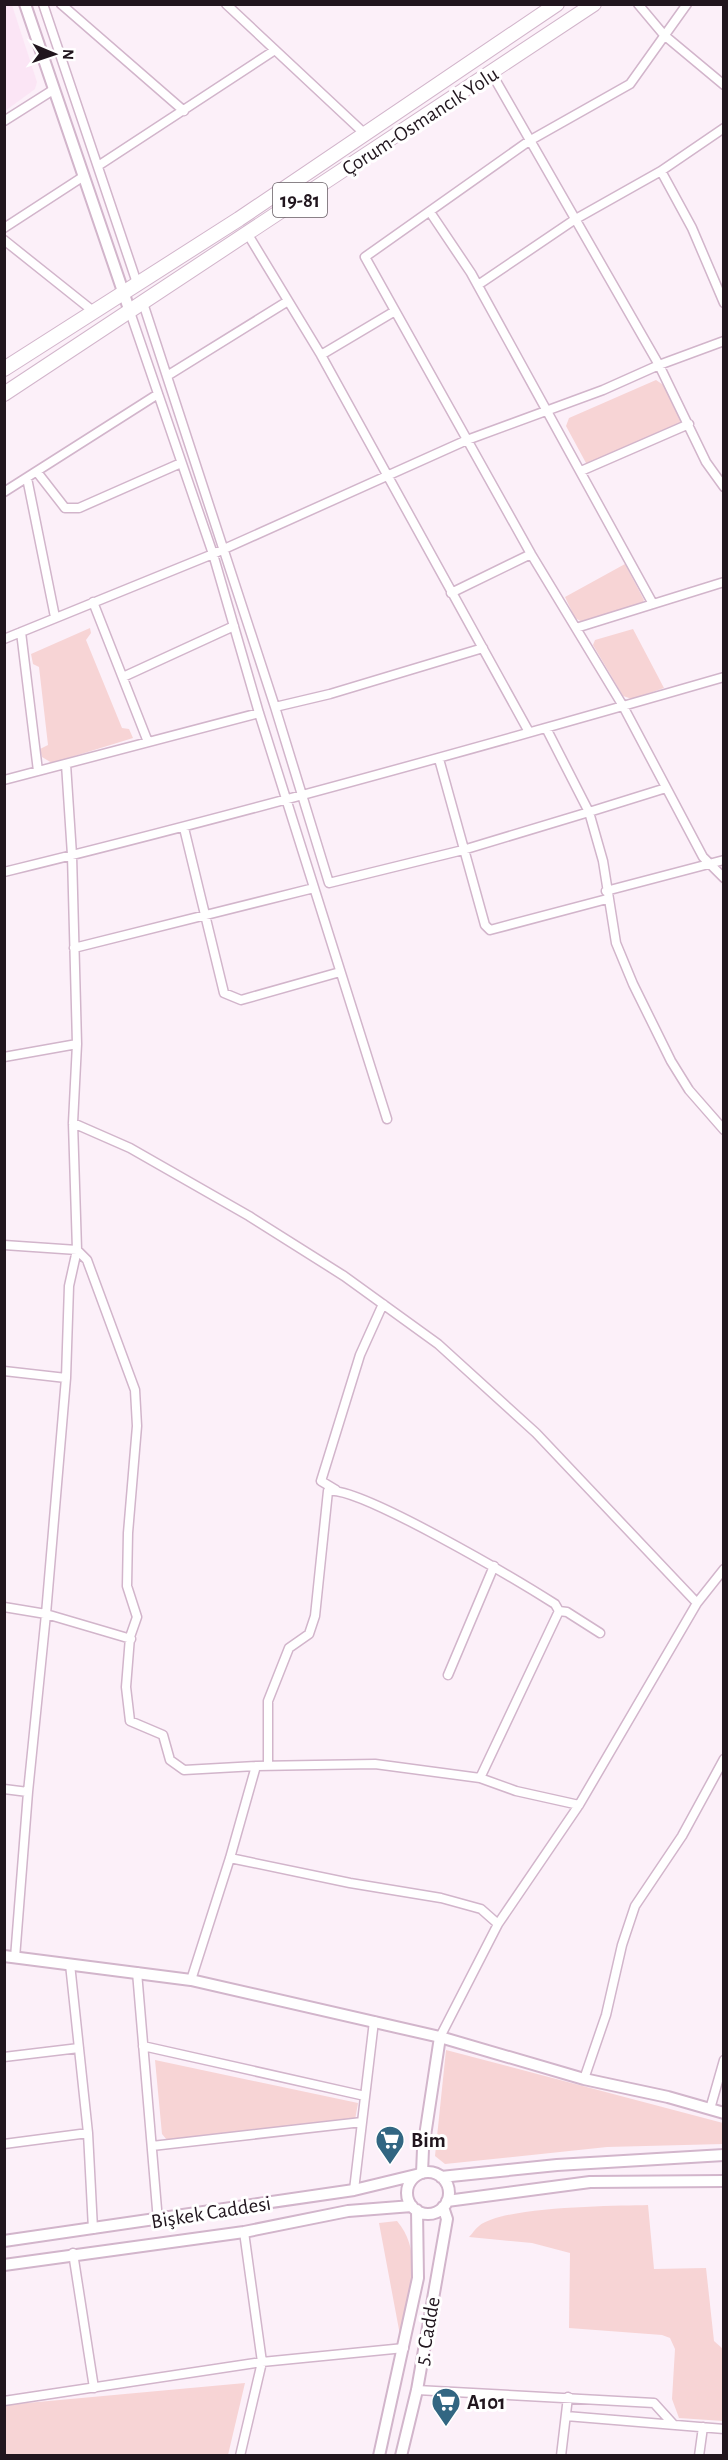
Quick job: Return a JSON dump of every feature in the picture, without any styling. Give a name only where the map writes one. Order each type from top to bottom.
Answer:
[{"type":"highway","name":"Çorum-Osmancık Yolu","points":[[4,369],[239,219],[557,4]]},
{"type":"highway","name":"Çorum-Osmancık Yolu","points":[[4,394],[492,74],[594,4]]},
{"type":"street","points":[[25,4],[213,554],[259,713],[387,1119]]},
{"type":"street","points":[[43,4],[137,283]]},
{"type":"street","points":[[61,4],[184,111]]},
{"type":"street","points":[[226,4],[365,134]]},
{"type":"street","points":[[638,4],[664,35],[723,85]]},
{"type":"street","points":[[687,4],[630,84],[529,141],[365,257],[531,554],[623,706],[708,864],[723,878]]},
{"type":"street","points":[[98,166],[275,50]]},
{"type":"street","points":[[492,74],[659,365],[706,462],[723,487]]},
{"type":"street","points":[[4,121],[53,90]]},
{"type":"street","points":[[478,285],[574,220],[661,171],[723,128]]},
{"type":"street","points":[[661,171],[692,228],[723,303]]},
{"type":"street","points":[[4,228],[84,176]]},
{"type":"street","points":[[430,212],[478,285],[652,604]]},
{"type":"street","points":[[247,233],[321,355],[529,732]]},
{"type":"street","points":[[4,240],[93,311]]},
{"type":"street","points":[[166,376],[288,301]]},
{"type":"street","points":[[143,303],[275,707],[329,883],[463,850],[666,788]]},
{"type":"street","points":[[321,355],[395,310]]},
{"type":"street","points":[[4,639],[223,550],[387,474],[467,440],[603,390],[659,365],[723,341]]},
{"type":"street","points":[[4,492],[158,394]]},
{"type":"street","points":[[581,471],[689,424]]},
{"type":"street","points":[[37,472],[65,508],[79,508],[181,463]]},
{"type":"street","points":[[27,478],[55,617]]},
{"type":"street","points":[[451,593],[531,554]]},
{"type":"street","points":[[576,628],[723,582]]},
{"type":"street","points":[[93,602],[148,742]]},
{"type":"street","points":[[123,677],[234,626]]},
{"type":"street","points":[[21,632],[38,771]]},
{"type":"street","points":[[275,707],[330,694],[483,648]]},
{"type":"street","points":[[4,872],[184,828],[439,759],[723,677]]},
{"type":"street","points":[[4,780],[259,713]]},
{"type":"street","points":[[546,728],[589,812],[603,861],[616,943],[657,1036],[689,1090],[723,1130]]},
{"type":"street","points":[[439,759],[484,925],[490,930],[723,860]]},
{"type":"street","points":[[66,764],[72,855],[77,1044],[73,1124],[77,1250],[69,1286],[66,1378],[46,1614],[10,1957],[191,1980],[440,2037],[584,2079],[723,2112]]},
{"type":"street","points":[[184,828],[224,993],[241,1000],[340,972]]},
{"type":"street","points":[[74,948],[314,888]]},
{"type":"street","points":[[4,1057],[77,1044]]},
{"type":"street","points":[[73,1124],[130,1148],[182,1176],[344,1276],[438,1344],[536,1433],[697,1603]]},
{"type":"street","points":[[4,1245],[77,1250],[87,1260],[135,1390],[137,1426],[128,1533],[127,1586],[137,1617],[131,1639],[126,1687],[130,1721],[163,1735],[170,1760],[184,1770],[375,1764],[480,1778],[516,1791],[579,1805]]},
{"type":"street","points":[[383,1304],[360,1355],[321,1481],[336,1490],[364,1499],[494,1566],[555,1604],[559,1611]]},
{"type":"street","points":[[4,1371],[66,1378]]},
{"type":"street","points":[[268,1766],[268,1701],[289,1648],[309,1634],[315,1616],[328,1491],[336,1490]]},
{"type":"street","points":[[448,1675],[494,1566]]},
{"type":"street","points":[[419,2174],[440,2037],[498,1924],[579,1805],[697,1603],[723,1569]]},
{"type":"street","points":[[4,1607],[46,1614],[131,1639]]},
{"type":"street","points":[[559,1611],[567,1612],[600,1633]]},
{"type":"street","points":[[480,1778],[559,1611]]},
{"type":"street","points":[[584,2079],[606,2015],[622,1945],[635,1906],[682,1836],[723,1759]]},
{"type":"street","points":[[191,1980],[230,1858],[256,1766]]},
{"type":"street","points":[[4,1790],[28,1792]]},
{"type":"street","points":[[230,1858],[350,1883],[441,1898],[481,1909],[498,1924]]},
{"type":"street","points":[[70,1964],[88,2133],[93,2229]]},
{"type":"street","points":[[137,1972],[158,2221]]},
{"type":"street","points":[[354,2190],[374,2021]]},
{"type":"street","points":[[143,2046],[365,2096]]},
{"type":"street","points":[[4,2057],[79,2048]]},
{"type":"street","points":[[710,2109],[723,2060]]},
{"type":"street","points":[[152,2146],[362,2122]]},
{"type":"street","points":[[4,2144],[88,2133]]},
{"type":"street","points":[[723,2155],[557,2165],[441,2177],[429,2172],[419,2174],[411,2180],[407,2193],[414,2208],[430,2213],[445,2204],[590,2182],[723,2181]]},
{"type":"street","name":"Bişkek Caddesi","points":[[4,2241],[158,2221],[354,2190],[419,2174]]},
{"type":"street","points":[[441,2177],[448,2188],[445,2204]]},
{"type":"street","name":"5. Cadde","points":[[401,2456],[417,2390],[447,2219],[445,2204]]},
{"type":"street","name":"Bişkek Caddesi","points":[[4,2265],[74,2253],[244,2232],[348,2211],[414,2208]]},
{"type":"street","name":"5. Cadde","points":[[379,2456],[418,2278],[414,2208]]},
{"type":"street","points":[[240,2456],[262,2362],[244,2232]]},
{"type":"street","points":[[74,2253],[94,2388]]},
{"type":"street","points":[[4,2401],[262,2362],[404,2348]]},
{"type":"street","points":[[395,2387],[654,2403],[673,2424]]},
{"type":"street","points":[[561,2456],[568,2397]]},
{"type":"street","points":[[566,2416],[723,2429]]},
{"type":"street","points":[[699,2456],[703,2427]]},
{"type":"shaded area","points":[[5,4],[12,5],[37,82],[35,89],[5,111]]},
{"type":"shaded area","points":[[656,380],[665,386],[685,427],[595,464],[586,463],[566,426],[569,418]]},
{"type":"shaded area","points":[[625,564],[644,600],[640,606],[584,623],[575,618],[565,597]]},
{"type":"shaded area","points":[[90,628],[91,633],[86,640],[122,728],[129,729],[133,738],[52,763],[42,757],[40,749],[48,745],[39,667],[33,664],[31,654]]},
{"type":"shaded area","points":[[633,629],[664,688],[632,699],[623,696],[593,645],[595,640]]},
{"type":"shaded area","points":[[446,2050],[723,2123],[723,2144],[607,2147],[445,2164],[435,2156]]},
{"type":"shaded area","points":[[155,2060],[358,2103],[355,2120],[167,2140],[162,2134]]},
{"type":"shaded area","points":[[648,2205],[654,2269],[706,2268],[714,2341],[723,2349],[723,2421],[679,2418],[672,2399],[675,2349],[670,2338],[662,2335],[569,2328],[570,2253],[532,2243],[469,2237],[479,2226],[492,2219],[511,2214],[560,2208]]},
{"type":"shaded area","points":[[397,2221],[410,2247],[412,2262],[410,2291],[400,2335],[379,2223]]},
{"type":"shaded area","points":[[245,2383],[228,2455],[5,2455],[5,2405]]},
{"type":"place","name":"Bim","points":[[390,2166]]},
{"type":"place","name":"A101","points":[[446,2428]]}]
